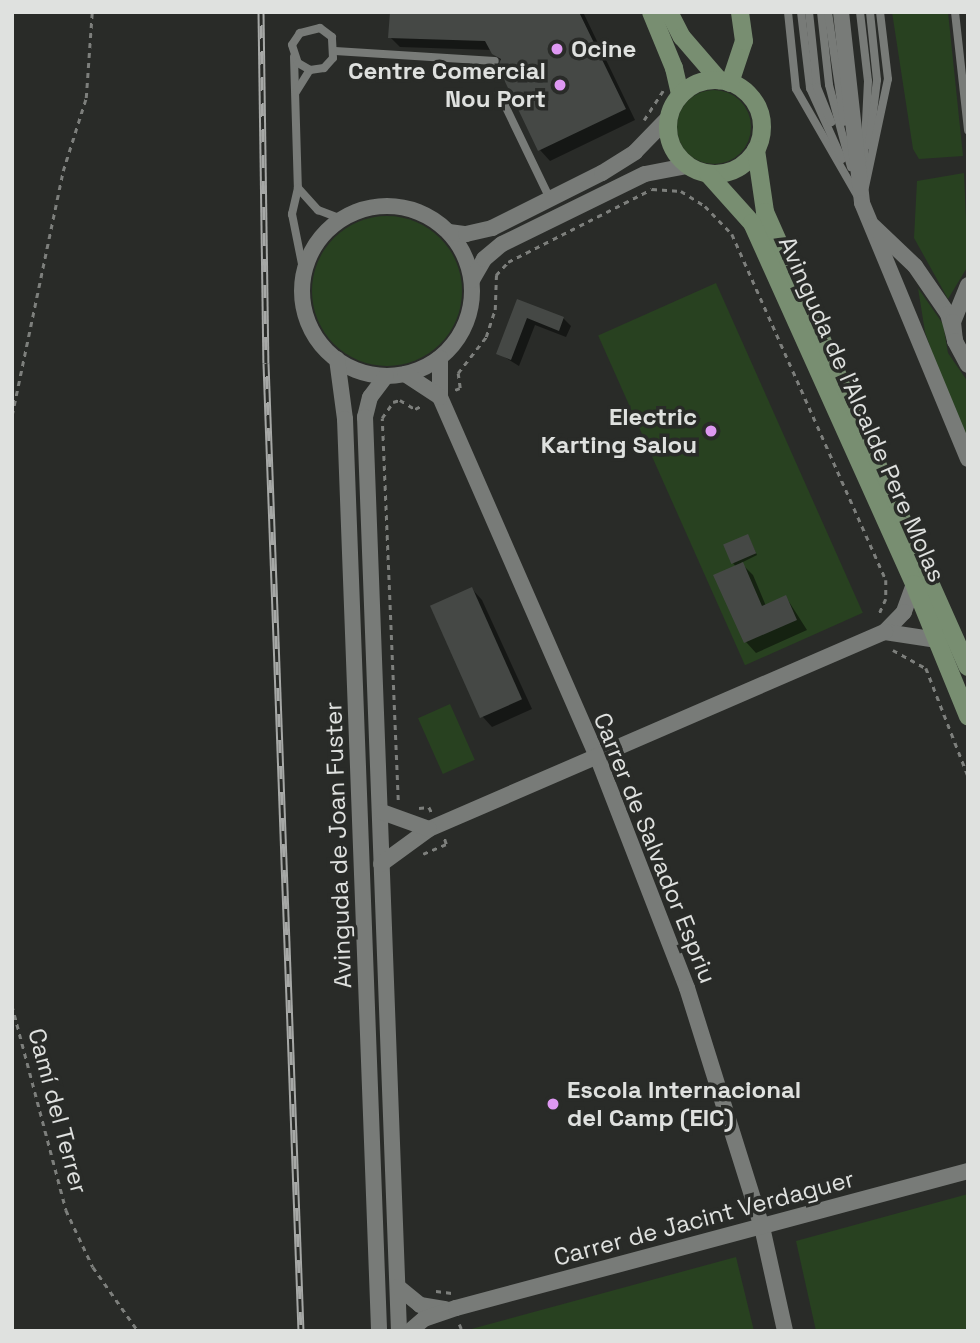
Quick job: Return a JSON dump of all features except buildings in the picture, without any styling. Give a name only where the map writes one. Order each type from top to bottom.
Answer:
[{"type":"street","points":[[651,12],[674,68],[680,95]]},
{"type":"street","points":[[668,117],[670,144],[687,166],[708,174],[732,171],[756,150],[761,135],[760,112],[747,93],[724,82],[682,37],[669,12]]},
{"type":"street","points":[[724,82],[744,41],[740,12]]},
{"type":"street","points":[[841,12],[862,204],[968,459]]},
{"type":"street","points":[[449,232],[479,233],[550,199],[635,152],[668,117],[680,95],[702,82],[724,82]]},
{"type":"street","name":"Avinguda de l'Alcalde Pere Molas","points":[[756,150],[765,212],[968,667]]},
{"type":"street","points":[[472,280],[484,259],[502,244],[645,174],[687,166]]},
{"type":"street","name":"Avinguda de l'Alcalde Pere Molas","points":[[708,174],[752,223],[914,584],[968,716]]},
{"type":"street","points":[[397,206],[425,215],[449,232],[468,262],[472,280],[468,317],[457,340],[440,358],[405,374],[386,376],[360,371],[337,359],[317,340],[306,315],[304,274],[324,234],[342,219],[368,208],[397,206]]},
{"type":"street","points":[[869,222],[915,266],[948,314],[955,341],[966,364]]},
{"type":"street","points":[[955,341],[955,313],[967,285]]},
{"type":"street","name":"Carrer de Salvador Espriu","points":[[440,358],[440,397],[597,756],[687,988],[762,1227],[785,1331]]},
{"type":"street","name":"Avinguda de Joan Fuster","points":[[337,359],[345,419],[379,1331]]},
{"type":"street","points":[[405,374],[440,397]]},
{"type":"street","name":"Avinguda de Joan Fuster","points":[[386,376],[370,397],[365,417],[382,811],[381,864],[399,1331]]},
{"type":"street","points":[[381,864],[429,829],[886,632],[904,612],[914,584]]},
{"type":"street","points":[[886,632],[937,640]]},
{"type":"street","points":[[382,811],[429,829]]},
{"type":"street","name":"Carrer de Jacint Verdaguer","points":[[410,1331],[424,1319],[452,1310],[968,1171]]},
{"type":"street","name":"Carrer de Jacint Verdaguer","points":[[398,1287],[420,1306],[452,1310]]},
{"type":"lane","points":[[788,12],[796,89],[862,204]]},
{"type":"lane","points":[[802,12],[810,88],[862,204]]},
{"type":"lane","points":[[809,12],[817,87],[862,204]]},
{"type":"lane","points":[[821,12],[829,85],[862,204]]},
{"type":"lane","points":[[828,12],[836,85],[862,204]]},
{"type":"lane","points":[[848,12],[862,204]]},
{"type":"lane","points":[[860,12],[868,81],[862,204]]},
{"type":"lane","points":[[862,204],[877,80],[870,12]]},
{"type":"lane","points":[[862,204],[887,79],[880,12]]},
{"type":"lane","points":[[955,12],[968,130]]},
{"type":"lane","points":[[296,92],[310,70],[329,64],[335,51],[332,37],[313,27],[295,38],[294,57],[298,188],[292,214],[304,274]]},
{"type":"lane","points":[[335,51],[495,61]]},
{"type":"lane","points":[[294,57],[310,70]]},
{"type":"lane","points":[[499,93],[550,199]]},
{"type":"lane","points":[[298,188],[318,209],[342,219]]},
{"type":"path","points":[[12,415],[63,171],[86,98],[92,12]]},
{"type":"path","points":[[643,121],[664,89],[661,79]]},
{"type":"path","name":"Avinguda de l'Alcalde Pere Molas","points":[[460,388],[458,373],[486,337],[495,310],[496,275],[508,262],[652,189],[681,191],[705,206],[732,234],[886,580],[886,599],[878,617],[886,632]]},
{"type":"path","points":[[886,632],[894,652],[926,668],[968,776]]},
{"type":"path","name":"Camí del Terrer","points":[[12,1005],[66,1210],[93,1267],[138,1331]]},
{"type":"path","points":[[452,1331],[461,1329]]},
{"type":"green space","points":[[892,12],[948,12],[963,156],[919,159],[913,149]]},
{"type":"green space","points":[[714,90],[728,93],[740,101],[748,113],[751,127],[748,141],[740,153],[728,161],[714,164],[700,161],[688,153],[680,141],[677,127],[680,113],[688,101],[700,93]]},
{"type":"green space","points":[[964,173],[968,266],[948,299],[914,238],[917,181]]},
{"type":"green space","points":[[387,216],[416,222],[440,238],[456,262],[462,291],[456,320],[440,344],[416,360],[387,366],[358,360],[334,344],[318,320],[312,291],[318,262],[334,238],[358,222]]},
{"type":"green space","name":"Electric Karting Salou","points":[[716,283],[863,613],[745,665],[598,335]]},
{"type":"green space","points":[[918,288],[943,324],[948,353],[968,382],[968,439],[942,381],[925,332]]},
{"type":"green space","points":[[450,704],[475,760],[443,774],[418,718]]},
{"type":"green space","points":[[968,1194],[968,1331],[816,1331],[796,1241]]},
{"type":"green space","points":[[736,1257],[754,1331],[464,1331]]},
{"type":"railway","points":[[261,12],[266,363],[301,1331]]},
{"type":"place","name":"Ocine","points":[[557,49]]},
{"type":"place","name":"Centre Comercial Nou Port","points":[[560,85]]},
{"type":"place","name":"Electric Karting Salou","points":[[711,431]]},
{"type":"place","name":"Escola Internacional del Camp (EIC)","points":[[553,1104]]}]
